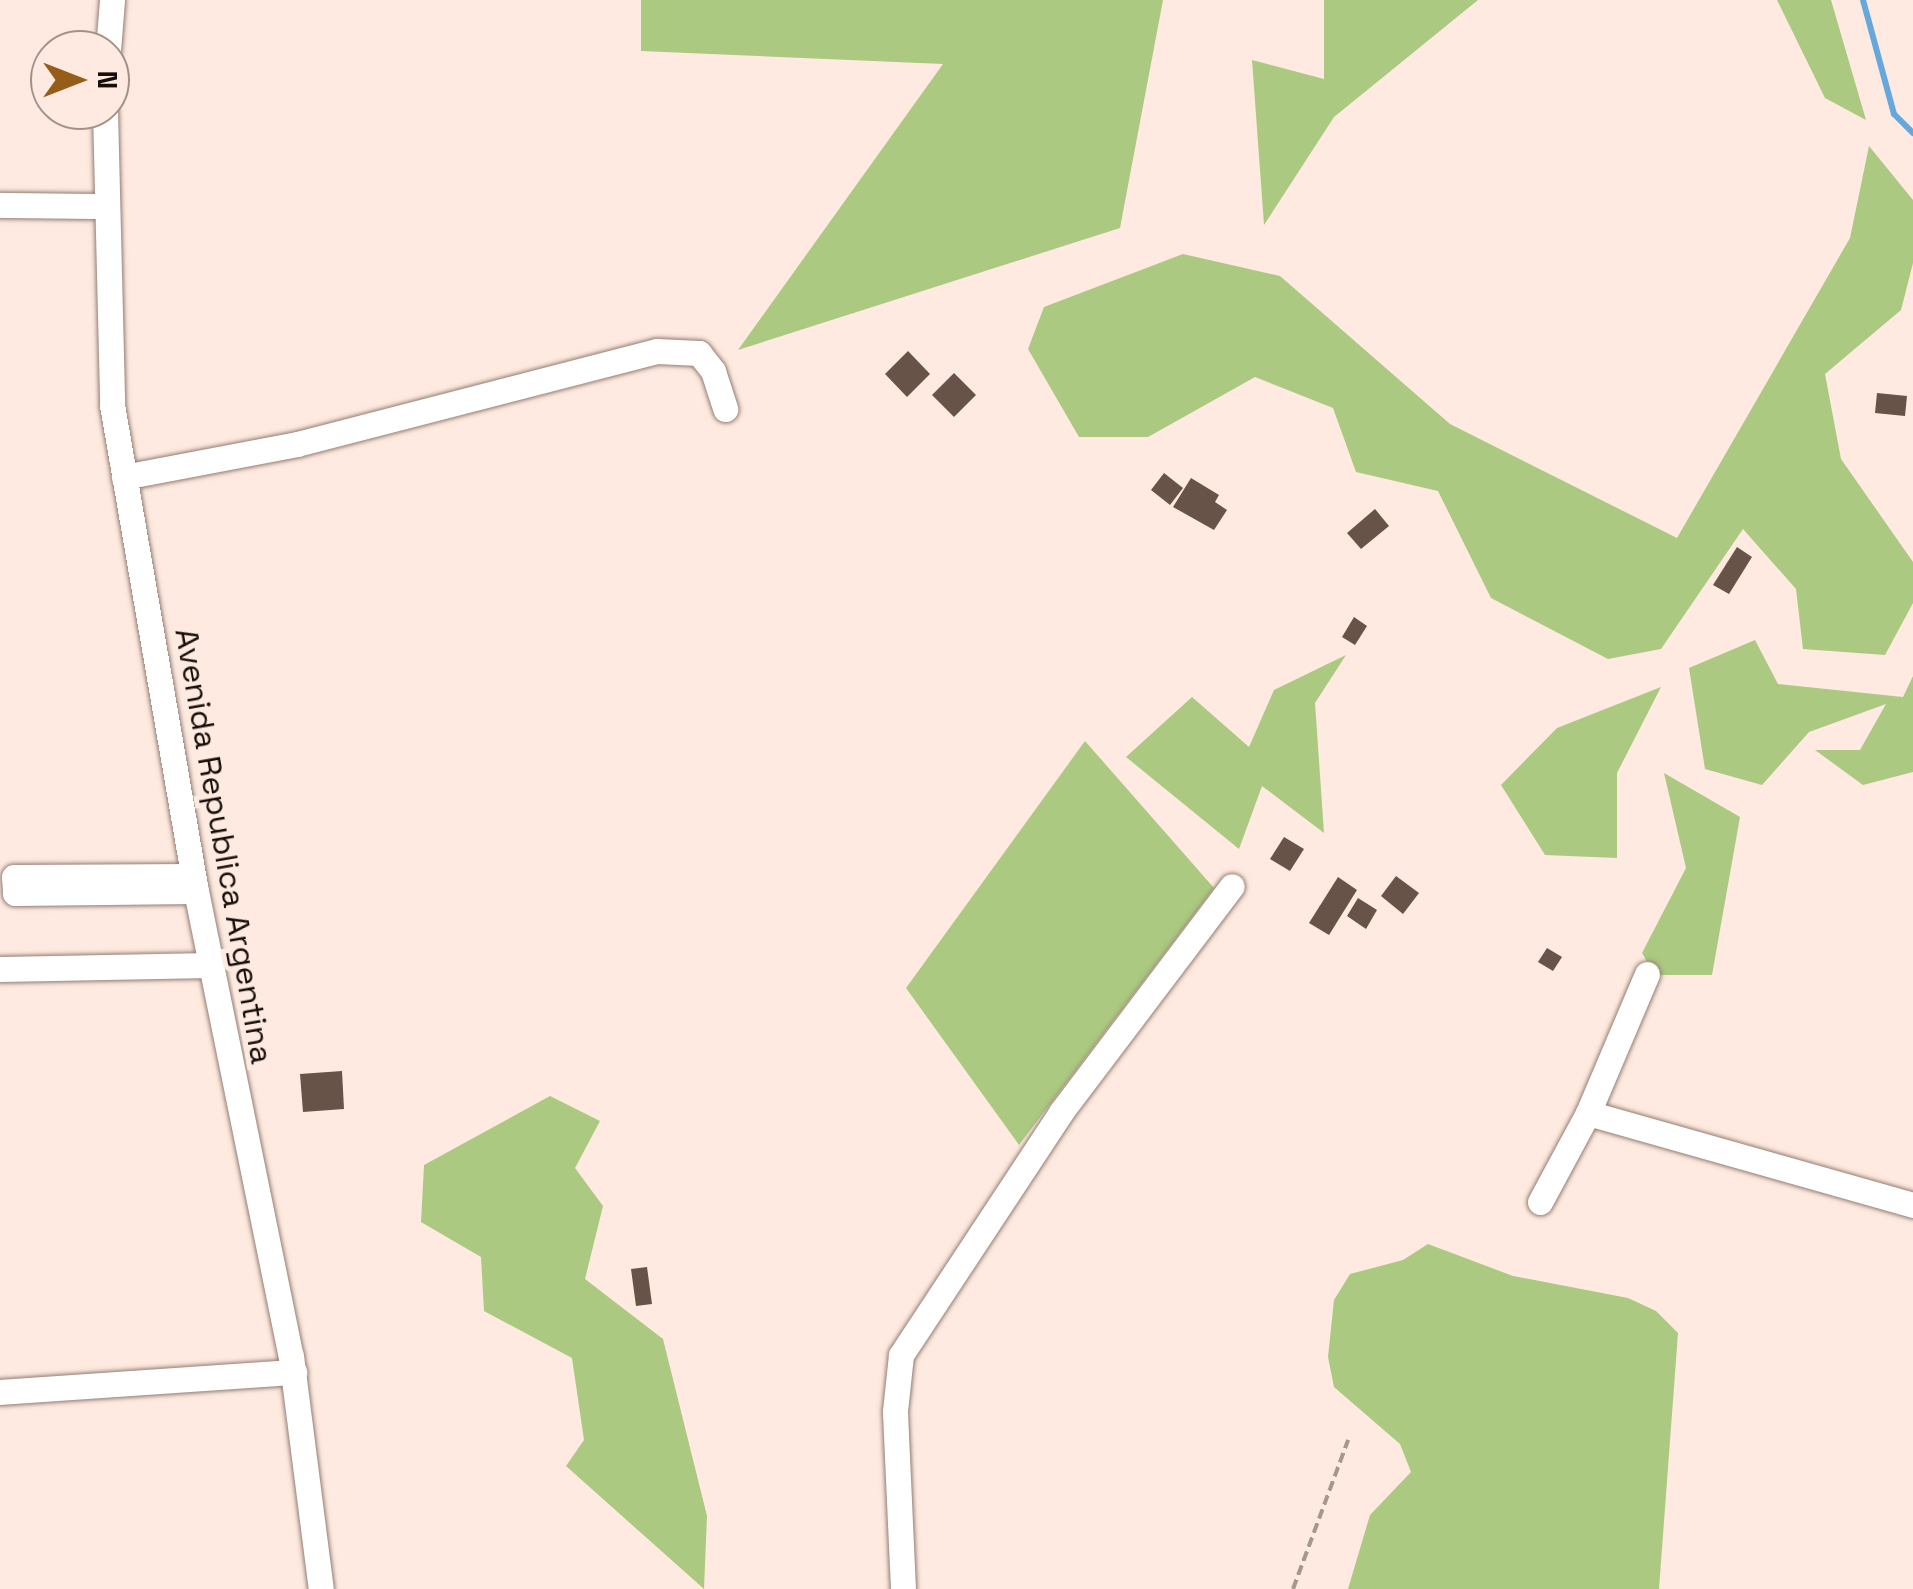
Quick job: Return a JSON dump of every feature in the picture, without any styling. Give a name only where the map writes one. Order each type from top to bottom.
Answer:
[{"type":"street","points":[[110,30],[112,0]]},
{"type":"street","name":"Avenida Republica Argentina","points":[[104,130],[106,341],[124,476],[194,883],[294,1372],[322,1589]]},
{"type":"street","points":[[0,205],[104,206]]},
{"type":"street","points":[[124,476],[297,444],[657,352],[698,353],[707,360],[724,409]]},
{"type":"street","points":[[14,877],[194,883],[14,893],[14,877]]},
{"type":"street","points":[[902,1589],[895,1411],[901,1355],[1060,1112],[1232,886]]},
{"type":"street","points":[[0,968],[211,965]]},
{"type":"street","points":[[1540,1202],[1588,1113],[1647,974]]},
{"type":"street","points":[[1588,1113],[1913,1205]]},
{"type":"street","points":[[0,1392],[294,1372]]},
{"type":"path","points":[[1293,1589],[1348,1440]]},
{"type":"green space","points":[[641,0],[1163,0],[1120,228],[738,350],[943,64],[641,51]]},
{"type":"green space","points":[[1324,0],[1478,0],[1334,117],[1264,225],[1252,60],[1324,79]]},
{"type":"green space","points":[[1777,0],[1831,0],[1866,120],[1825,98]]},
{"type":"green space","points":[[1869,146],[1913,200],[1913,263],[1901,310],[1825,374],[1841,459],[1913,562],[1913,603],[1885,655],[1803,649],[1796,589],[1743,529],[1661,649],[1608,659],[1491,598],[1438,491],[1356,472],[1333,408],[1255,377],[1148,437],[1079,437],[1028,349],[1044,307],[1183,254],[1280,276],[1450,424],[1677,538],[1850,238]]},
{"type":"green space","points":[[1755,640],[1778,684],[1903,697],[1913,676],[1913,772],[1863,785],[1815,750],[1860,750],[1886,704],[1809,732],[1762,785],[1705,769],[1689,668]]},
{"type":"green space","points":[[1346,655],[1315,703],[1324,833],[1262,786],[1239,849],[1126,757],[1192,697],[1249,747],[1274,690]]},
{"type":"green space","points":[[1661,687],[1617,773],[1617,858],[1545,855],[1501,785],[1557,728]]},
{"type":"green space","points":[[1085,741],[1214,888],[1019,1145],[906,988]]},
{"type":"green space","points":[[1664,773],[1740,817],[1712,975],[1655,975],[1642,953],[1686,868]]},
{"type":"green space","points":[[550,1096],[600,1121],[575,1168],[603,1206],[585,1279],[663,1339],[707,1516],[704,1589],[566,1466],[584,1440],[572,1358],[484,1311],[481,1257],[421,1222],[424,1165]]},
{"type":"green space","points":[[1428,1244],[1513,1276],[1628,1298],[1656,1311],[1678,1333],[1659,1589],[1348,1589],[1370,1515],[1411,1472],[1400,1444],[1334,1387],[1328,1357],[1334,1300],[1350,1274],[1403,1260]]},
{"type":"building","points":[[908,351],[930,374],[907,397],[885,374]]},
{"type":"building","points":[[954,373],[976,395],[954,417],[932,395]]},
{"type":"building","points":[[1877,393],[1907,396],[1905,416],[1875,413]]},
{"type":"building","points":[[1164,473],[1183,488],[1170,505],[1151,490]]},
{"type":"building","points":[[1191,478],[1219,495],[1215,502],[1227,510],[1214,530],[1173,507]]},
{"type":"building","points":[[1375,509],[1389,526],[1361,549],[1347,533]]},
{"type":"building","points":[[1737,547],[1752,557],[1729,594],[1713,585]]},
{"type":"building","points":[[1354,617],[1367,626],[1355,645],[1342,637]]},
{"type":"building","points":[[1284,837],[1304,849],[1290,871],[1270,859]]},
{"type":"building","points":[[1396,876],[1419,893],[1403,914],[1381,896]]},
{"type":"building","points":[[1338,877],[1357,890],[1329,935],[1309,923]]},
{"type":"building","points":[[1358,898],[1377,910],[1366,929],[1347,916]]},
{"type":"building","points":[[1547,948],[1562,957],[1553,971],[1538,962]]},
{"type":"building","points":[[342,1071],[344,1109],[303,1112],[300,1074]]},
{"type":"building","points":[[647,1267],[652,1304],[636,1306],[631,1269]]},
{"type":"waterway","points":[[1863,0],[1894,114],[1913,133]]}]
